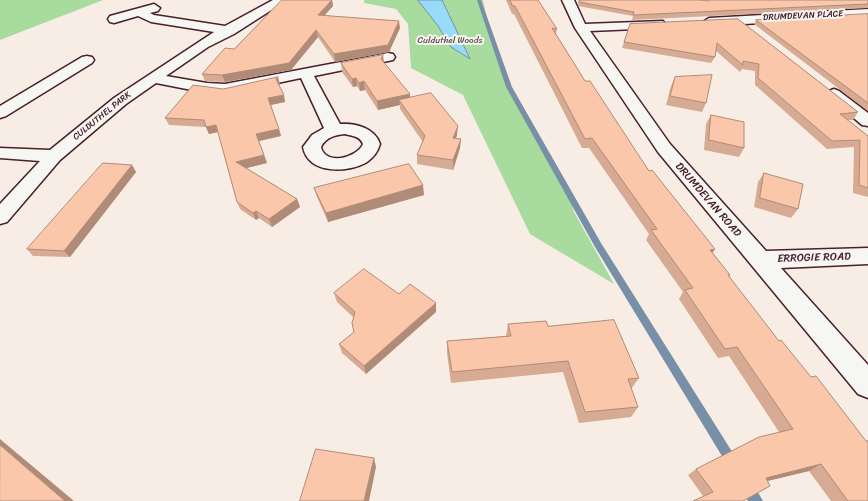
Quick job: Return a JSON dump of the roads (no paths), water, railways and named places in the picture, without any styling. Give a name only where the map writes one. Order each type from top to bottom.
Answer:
[{"type":"street","name":"CULDUTHEL PARK","points":[[0,217],[54,156],[120,101],[203,44],[229,31],[281,0]]},
{"type":"street","name":"DRUMDEVAN ROAD","points":[[568,0],[581,28],[664,148],[868,385]]},
{"type":"street","points":[[114,19],[163,5]]},
{"type":"street","points":[[140,12],[151,18],[229,31]]},
{"type":"street","name":"DRUMDEVAN PLACE","points":[[699,22],[868,13]]},
{"type":"street","name":"DRUMDEVAN PLACE","points":[[739,20],[757,34]]},
{"type":"street","points":[[581,28],[668,24]]},
{"type":"street","points":[[152,78],[207,88],[225,88],[306,74],[388,57]]},
{"type":"street","points":[[0,113],[87,60]]},
{"type":"street","points":[[306,74],[334,130]]},
{"type":"street","points":[[824,86],[868,121]]},
{"type":"street","points":[[0,153],[54,156]]},
{"type":"street","name":"ERROGIE ROAD","points":[[760,260],[868,256]]},
{"type":"water","points":[[418,0],[442,0],[470,59],[451,47],[438,26]]},
{"type":"waterway","points":[[479,0],[509,87],[598,245],[732,462]]},
{"type":"waterway","points":[[747,487],[756,501]]},
{"type":"park label","name":"Culduthel Woods","points":[[450,41]]}]
